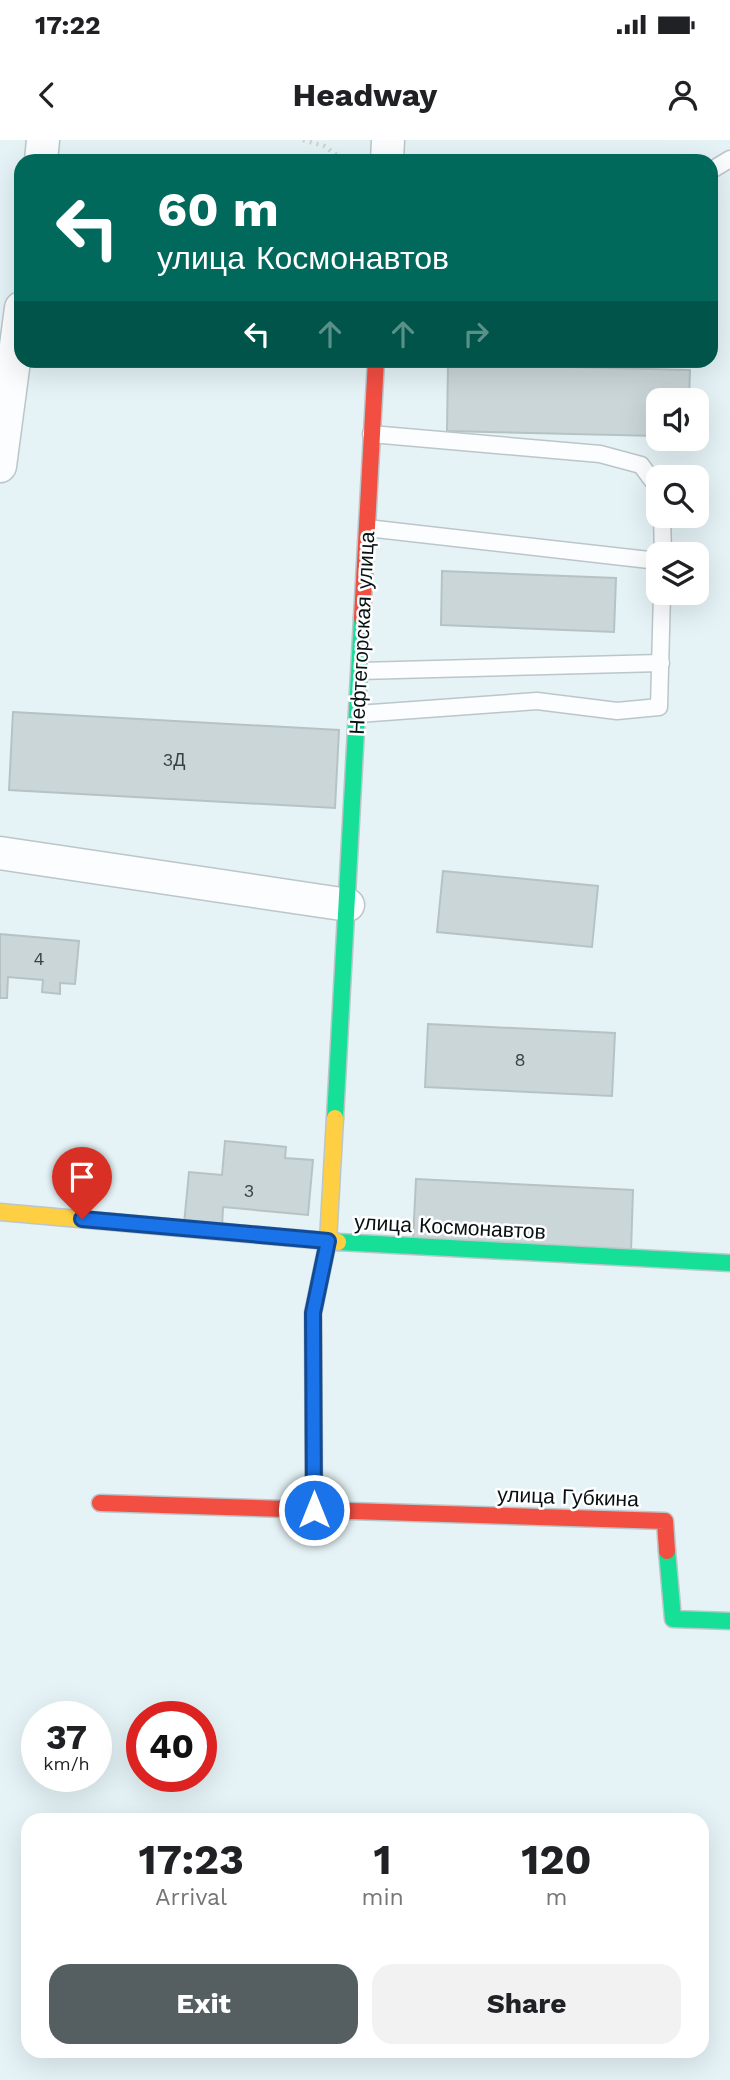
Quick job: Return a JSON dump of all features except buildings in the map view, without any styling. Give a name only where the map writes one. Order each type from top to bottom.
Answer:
[{"type":"street","points":[[0,466],[14,361]]},
{"type":"street","name":"Нефтегорская улица","points":[[328,1241],[375,368]]},
{"type":"street","points":[[0,853],[348,905]]},
{"type":"street","name":"улица Космонавтов","points":[[0,1212],[328,1241],[730,1263]]},
{"type":"street","points":[[314,1510],[313,1313],[328,1241]]},
{"type":"street","name":"улица Губкина","points":[[100,1503],[665,1521],[673,1619],[730,1621]]},
{"type":"lane","points":[[371,434],[600,454],[641,466],[646,472]]},
{"type":"lane","points":[[367,528],[646,560]]},
{"type":"lane","points":[[358,713],[537,701],[617,711],[659,707],[663,605]]},
{"type":"lane","points":[[360,671],[661,663]]},
{"type":"path","points":[[303,140],[324,146],[335,154]]},
{"type":"traffic: fast","points":[[335,1118],[362,618]]},
{"type":"traffic: fast","points":[[338,1242],[730,1263]]},
{"type":"traffic: fast","points":[[667,1551],[673,1619],[730,1621]]},
{"type":"traffic: slow","points":[[314,1510],[313,1313],[328,1241],[335,1118]]},
{"type":"traffic: slow","points":[[0,1212],[338,1242]]},
{"type":"traffic: jam","points":[[362,618],[376,368]]},
{"type":"traffic: jam","points":[[100,1503],[665,1521],[667,1551]]},
{"type":"route","points":[[82,1219],[328,1241],[313,1313],[314,1510]]}]
